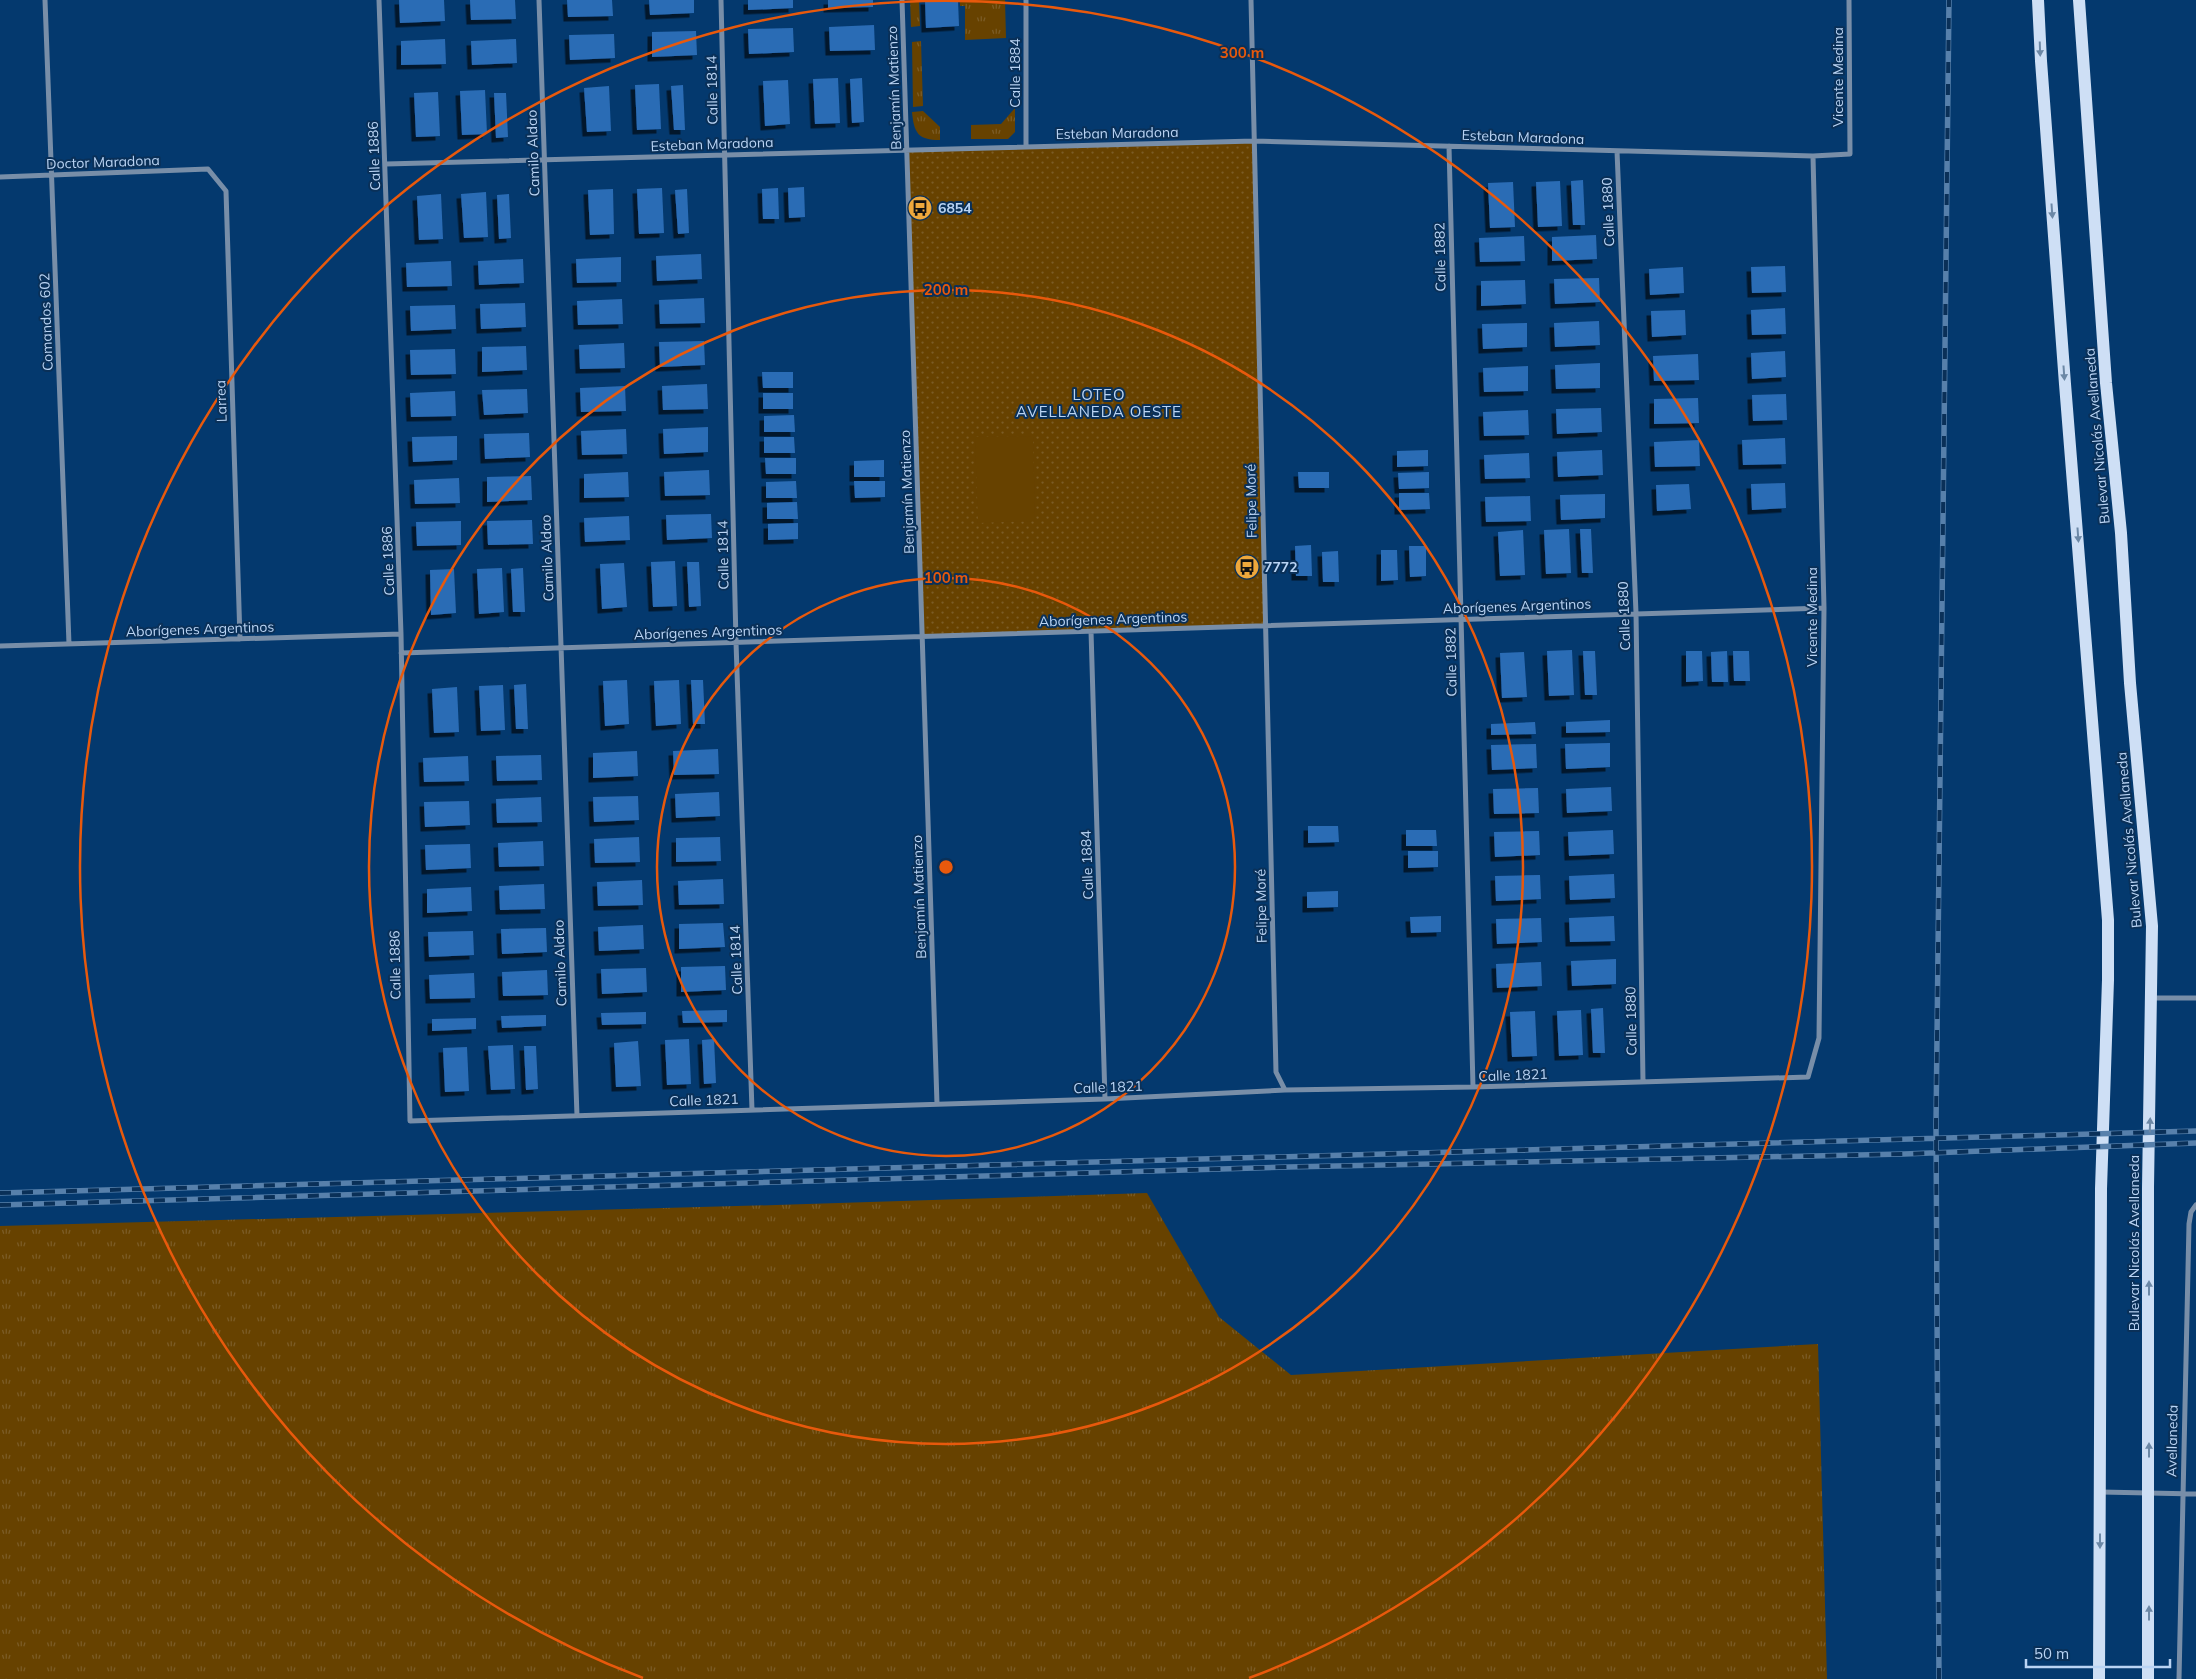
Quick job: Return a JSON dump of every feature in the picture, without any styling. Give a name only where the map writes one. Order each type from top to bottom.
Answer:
[{"type":"main road","name":"Bulevar Nicolás Avellaneda","points":[[2038,0],[2065,384],[2108,920],[2101,1189],[2100,1679]]},
{"type":"main road","name":"Bulevar Nicolás Avellaneda","points":[[2079,0],[2104,354],[2121,533],[2130,683],[2152,926],[2153,998],[2148,1188],[2148,1679]]},
{"type":"street","name":"Comandos 602","points":[[45,0],[69,644]]},
{"type":"street","name":"Calle 1886","points":[[379,0],[402,634],[410,1121]]},
{"type":"street","name":"Camilo Aldao","points":[[539,0],[577,1116]]},
{"type":"street","name":"Calle 1814","points":[[721,0],[736,642],[752,1110]]},
{"type":"street","name":"Benjamín Matienzo","points":[[902,0],[937,1104]]},
{"type":"street","name":"Calle 1884","points":[[1026,0],[1026,146]]},
{"type":"street","name":"Felipe Moré","points":[[1251,0],[1276,1072],[1285,1090]]},
{"type":"street","name":"Vicente Medina","points":[[1849,0],[1850,154]]},
{"type":"street","name":"Esteban Maradona","points":[[386,164],[1254,141],[1813,156],[1850,154]]},
{"type":"street","name":"Calle 1882","points":[[1449,146],[1473,1087]]},
{"type":"street","name":"Calle 1880","points":[[1617,151],[1636,613],[1643,1082]]},
{"type":"street","name":"Vicente Medina","points":[[1808,1077],[1819,1038],[1824,608],[1813,156]]},
{"type":"street","name":"Doctor Maradona","points":[[0,177],[208,169]]},
{"type":"street","name":"Larrea","points":[[208,169],[226,191],[240,639]]},
{"type":"street","name":"Aborígenes Argentinos","points":[[402,653],[1824,608]]},
{"type":"street","name":"Calle 1884","points":[[1091,631],[1105,1099]]},
{"type":"street","name":"Aborígenes Argentinos","points":[[0,646],[402,634]]},
{"type":"street","points":[[2153,998],[2196,998]]},
{"type":"street","name":"Calle 1821","points":[[410,1121],[1105,1099],[1285,1090],[1473,1087],[1808,1077]]},
{"type":"street","name":"Avellaneda","points":[[2179,1679],[2188,1224],[2191,1212],[2196,1205]]},
{"type":"street","points":[[2100,1492],[2196,1494]]},
{"type":"green space","points":[[910,0],[919,0],[920,26],[911,27]]},
{"type":"green space","points":[[960,0],[1005,0],[1006,38],[965,40],[965,6],[960,6]]},
{"type":"green space","points":[[921,41],[923,106],[913,107],[912,42]]},
{"type":"green space","points":[[1015,108],[1015,132],[1008,139],[971,139],[971,125],[1001,124]]},
{"type":"green space","points":[[923,111],[940,127],[940,140],[922,137],[916,130],[912,112]]},
{"type":"green space","points":[[1254,141],[1265,625],[922,636],[907,150]]},
{"type":"green space","points":[[1033,436],[1035,521],[978,523],[975,437]]},
{"type":"green space","points":[[1147,1193],[1219,1317],[1291,1375],[1818,1344],[1827,1679],[0,1679],[0,1226]]},
{"type":"building","points":[[399,0],[444,0],[445,21],[400,23]]},
{"type":"building","points":[[470,0],[515,0],[516,19],[471,20]]},
{"type":"building","points":[[567,0],[612,0],[613,16],[568,17]]},
{"type":"building","points":[[649,0],[694,0],[694,13],[650,15]]},
{"type":"building","points":[[748,0],[793,0],[793,8],[748,10]]},
{"type":"building","points":[[828,0],[873,0],[873,7],[828,8]]},
{"type":"building","points":[[925,0],[958,0],[959,26],[926,28]]},
{"type":"building","points":[[874,25],[875,50],[830,51],[829,27]]},
{"type":"building","points":[[793,28],[794,52],[749,54],[748,29]]},
{"type":"building","points":[[696,31],[697,55],[652,57],[652,32]]},
{"type":"building","points":[[614,34],[615,58],[570,60],[569,35]]},
{"type":"building","points":[[445,39],[446,64],[401,65],[401,41]]},
{"type":"building","points":[[516,39],[517,63],[472,65],[471,41]]},
{"type":"building","points":[[838,78],[840,123],[815,124],[813,79]]},
{"type":"building","points":[[862,78],[864,122],[852,123],[850,79]]},
{"type":"building","points":[[788,80],[790,124],[765,126],[763,81]]},
{"type":"building","points":[[659,84],[661,129],[637,130],[635,85]]},
{"type":"building","points":[[683,85],[685,130],[674,130],[671,86]]},
{"type":"building","points":[[609,86],[611,131],[587,132],[584,88]]},
{"type":"building","points":[[485,90],[487,134],[462,135],[460,91]]},
{"type":"building","points":[[438,92],[440,136],[416,137],[414,93]]},
{"type":"building","points":[[494,93],[506,93],[508,137],[496,138]]},
{"type":"building","points":[[1583,180],[1585,225],[1573,225],[1571,181]]},
{"type":"building","points":[[1560,181],[1562,226],[1538,227],[1536,182]]},
{"type":"building","points":[[1513,182],[1515,227],[1490,228],[1488,183]]},
{"type":"building","points":[[804,187],[805,217],[789,218],[788,188]]},
{"type":"building","points":[[662,188],[664,233],[639,234],[637,189]]},
{"type":"building","points":[[778,188],[779,219],[763,219],[762,189]]},
{"type":"building","points":[[613,189],[614,234],[590,235],[588,190]]},
{"type":"building","points":[[687,189],[689,233],[678,234],[675,190]]},
{"type":"building","points":[[486,192],[488,237],[464,238],[461,194]]},
{"type":"building","points":[[441,194],[443,239],[419,240],[417,196]]},
{"type":"building","points":[[509,194],[511,238],[499,239],[497,195]]},
{"type":"building","points":[[1596,235],[1597,259],[1552,261],[1552,237]]},
{"type":"building","points":[[1524,236],[1525,261],[1480,262],[1479,238]]},
{"type":"building","points":[[701,254],[702,279],[657,281],[656,256]]},
{"type":"building","points":[[621,257],[621,282],[577,283],[576,259]]},
{"type":"building","points":[[523,259],[524,283],[479,285],[478,261]]},
{"type":"building","points":[[451,261],[452,286],[407,287],[406,263]]},
{"type":"building","points":[[1785,266],[1786,292],[1752,293],[1751,267]]},
{"type":"building","points":[[1683,267],[1684,293],[1650,295],[1649,269]]},
{"type":"building","points":[[1599,278],[1600,302],[1555,304],[1554,279]]},
{"type":"building","points":[[1525,280],[1526,304],[1481,306],[1481,281]]},
{"type":"building","points":[[704,298],[705,323],[660,324],[659,300]]},
{"type":"building","points":[[622,299],[623,324],[578,325],[577,301]]},
{"type":"building","points":[[525,303],[526,327],[481,329],[480,304]]},
{"type":"building","points":[[455,305],[456,329],[411,331],[410,306]]},
{"type":"building","points":[[1785,308],[1786,334],[1752,335],[1751,310]]},
{"type":"building","points":[[1685,310],[1686,335],[1652,337],[1651,311]]},
{"type":"building","points":[[1599,321],[1600,345],[1555,347],[1554,323]]},
{"type":"building","points":[[1527,323],[1527,347],[1483,349],[1482,324]]},
{"type":"building","points":[[704,341],[705,365],[660,367],[659,342]]},
{"type":"building","points":[[624,343],[625,368],[580,369],[579,345]]},
{"type":"building","points":[[526,346],[527,370],[482,372],[482,347]]},
{"type":"building","points":[[455,349],[456,374],[411,375],[410,350]]},
{"type":"building","points":[[1785,351],[1786,377],[1752,379],[1751,353]]},
{"type":"building","points":[[1698,354],[1699,380],[1654,381],[1653,356]]},
{"type":"building","points":[[1600,363],[1600,388],[1556,389],[1555,365]]},
{"type":"building","points":[[1528,366],[1528,391],[1484,392],[1483,368]]},
{"type":"building","points":[[762,372],[793,372],[793,388],[763,388]]},
{"type":"building","points":[[707,384],[708,409],[663,410],[662,386]]},
{"type":"building","points":[[625,386],[626,411],[581,412],[580,388]]},
{"type":"building","points":[[527,389],[528,413],[484,415],[482,390]]},
{"type":"building","points":[[455,391],[456,416],[411,417],[410,393]]},
{"type":"building","points":[[763,393],[793,393],[793,409],[763,409]]},
{"type":"building","points":[[1786,394],[1787,420],[1753,421],[1752,395]]},
{"type":"building","points":[[1698,398],[1699,423],[1654,424],[1654,399]]},
{"type":"building","points":[[1601,408],[1602,432],[1557,434],[1556,409]]},
{"type":"building","points":[[1528,410],[1529,435],[1484,436],[1483,412]]},
{"type":"building","points":[[794,415],[795,432],[764,432],[764,416]]},
{"type":"building","points":[[708,427],[708,452],[664,454],[663,429]]},
{"type":"building","points":[[626,429],[627,454],[582,455],[581,431]]},
{"type":"building","points":[[529,433],[530,457],[485,459],[484,434]]},
{"type":"building","points":[[457,436],[457,460],[413,462],[412,437]]},
{"type":"building","points":[[764,437],[794,437],[795,453],[764,453]]},
{"type":"building","points":[[1785,438],[1786,464],[1743,465],[1742,440]]},
{"type":"building","points":[[1699,440],[1700,466],[1655,467],[1654,442]]},
{"type":"building","points":[[1428,450],[1428,466],[1397,467],[1397,451]]},
{"type":"building","points":[[1602,450],[1603,475],[1558,477],[1557,452]]},
{"type":"building","points":[[1529,453],[1530,478],[1485,479],[1484,455]]},
{"type":"building","points":[[765,458],[796,458],[796,474],[766,474]]},
{"type":"building","points":[[884,460],[884,477],[854,477],[854,461]]},
{"type":"building","points":[[709,470],[710,495],[665,496],[664,472]]},
{"type":"building","points":[[628,472],[629,497],[584,498],[584,474]]},
{"type":"building","points":[[1298,472],[1329,472],[1329,488],[1299,488]]},
{"type":"building","points":[[1429,472],[1429,488],[1399,489],[1398,473]]},
{"type":"building","points":[[531,476],[532,500],[487,502],[487,477]]},
{"type":"building","points":[[459,478],[460,503],[415,504],[414,480]]},
{"type":"building","points":[[796,481],[797,498],[766,498],[766,482]]},
{"type":"building","points":[[854,481],[885,481],[885,497],[855,498]]},
{"type":"building","points":[[1785,483],[1786,508],[1752,510],[1751,484]]},
{"type":"building","points":[[1689,484],[1691,509],[1657,511],[1656,485]]},
{"type":"building","points":[[1399,493],[1429,493],[1430,509],[1399,510]]},
{"type":"building","points":[[1605,494],[1605,518],[1561,520],[1560,495]]},
{"type":"building","points":[[1530,496],[1531,521],[1486,522],[1485,497]]},
{"type":"building","points":[[797,502],[798,519],[767,519],[767,503]]},
{"type":"building","points":[[711,514],[712,538],[667,540],[666,515]]},
{"type":"building","points":[[629,516],[630,540],[585,542],[584,518]]},
{"type":"building","points":[[532,520],[533,544],[488,545],[487,521]]},
{"type":"building","points":[[461,521],[461,545],[417,546],[416,522]]},
{"type":"building","points":[[798,523],[798,539],[768,540],[768,524]]},
{"type":"building","points":[[1569,529],[1571,573],[1546,574],[1544,530]]},
{"type":"building","points":[[1580,529],[1591,529],[1593,573],[1582,573]]},
{"type":"building","points":[[1523,530],[1525,575],[1500,576],[1498,532]]},
{"type":"building","points":[[1311,545],[1312,576],[1296,576],[1295,546]]},
{"type":"building","points":[[1409,546],[1426,546],[1426,576],[1410,577]]},
{"type":"building","points":[[1381,550],[1397,550],[1398,580],[1381,581]]},
{"type":"building","points":[[1338,551],[1339,582],[1323,582],[1322,552]]},
{"type":"building","points":[[675,561],[677,606],[653,607],[651,562]]},
{"type":"building","points":[[687,562],[699,562],[701,606],[689,607]]},
{"type":"building","points":[[624,563],[627,607],[602,609],[600,564]]},
{"type":"building","points":[[502,568],[504,612],[479,614],[477,569]]},
{"type":"building","points":[[523,568],[525,612],[513,612],[511,569]]},
{"type":"building","points":[[454,569],[456,613],[431,615],[430,570]]},
{"type":"building","points":[[1572,650],[1574,695],[1549,696],[1547,651]]},
{"type":"building","points":[[1583,651],[1595,651],[1597,695],[1585,695]]},
{"type":"building","points":[[1686,651],[1702,651],[1703,681],[1686,682]]},
{"type":"building","points":[[1727,651],[1728,682],[1712,682],[1711,652]]},
{"type":"building","points":[[1733,651],[1749,651],[1750,681],[1734,681]]},
{"type":"building","points":[[1524,652],[1527,697],[1502,698],[1500,653]]},
{"type":"building","points":[[627,680],[629,724],[605,726],[603,681]]},
{"type":"building","points":[[679,680],[681,724],[656,726],[654,681]]},
{"type":"building","points":[[691,680],[703,680],[705,724],[693,724]]},
{"type":"building","points":[[526,684],[528,729],[516,729],[514,685]]},
{"type":"building","points":[[503,685],[505,730],[481,731],[479,686]]},
{"type":"building","points":[[457,687],[459,732],[434,733],[432,689]]},
{"type":"building","points":[[1610,720],[1610,732],[1566,733],[1566,722]]},
{"type":"building","points":[[1535,722],[1536,734],[1491,735],[1491,724]]},
{"type":"building","points":[[1610,743],[1610,767],[1566,769],[1565,744]]},
{"type":"building","points":[[1536,744],[1537,768],[1492,770],[1491,745]]},
{"type":"building","points":[[718,749],[719,774],[674,775],[673,751]]},
{"type":"building","points":[[637,751],[638,776],[593,778],[593,753]]},
{"type":"building","points":[[541,755],[542,780],[497,781],[496,756]]},
{"type":"building","points":[[468,756],[469,781],[424,782],[423,758]]},
{"type":"building","points":[[1611,787],[1612,811],[1567,813],[1566,789]]},
{"type":"building","points":[[1538,788],[1539,813],[1494,814],[1493,789]]},
{"type":"building","points":[[719,792],[720,816],[676,818],[675,794]]},
{"type":"building","points":[[638,796],[639,820],[594,822],[593,797]]},
{"type":"building","points":[[541,797],[542,822],[497,823],[496,799]]},
{"type":"building","points":[[469,801],[470,825],[425,827],[424,802]]},
{"type":"building","points":[[1308,826],[1338,826],[1339,842],[1308,843]]},
{"type":"building","points":[[1406,830],[1436,830],[1437,846],[1406,846]]},
{"type":"building","points":[[1613,830],[1614,854],[1569,856],[1568,832]]},
{"type":"building","points":[[1539,831],[1540,855],[1495,857],[1494,832]]},
{"type":"building","points":[[639,837],[640,862],[595,863],[594,839]]},
{"type":"building","points":[[720,837],[721,861],[676,862],[676,838]]},
{"type":"building","points":[[543,841],[544,866],[499,867],[498,843]]},
{"type":"building","points":[[470,844],[471,868],[426,870],[425,845]]},
{"type":"building","points":[[1408,851],[1438,851],[1438,867],[1408,868]]},
{"type":"building","points":[[1614,874],[1615,898],[1570,900],[1569,876]]},
{"type":"building","points":[[1540,875],[1541,899],[1496,901],[1495,876]]},
{"type":"building","points":[[723,879],[724,904],[679,905],[678,881]]},
{"type":"building","points":[[642,880],[643,905],[598,906],[597,882]]},
{"type":"building","points":[[544,884],[545,909],[500,910],[499,886]]},
{"type":"building","points":[[471,887],[472,911],[427,913],[427,889]]},
{"type":"building","points":[[1338,891],[1338,907],[1307,908],[1307,892]]},
{"type":"building","points":[[1441,916],[1441,932],[1411,933],[1410,917]]},
{"type":"building","points":[[1614,916],[1615,941],[1570,942],[1569,918]]},
{"type":"building","points":[[1541,918],[1542,942],[1497,944],[1496,919]]},
{"type":"building","points":[[723,923],[725,947],[679,949],[679,924]]},
{"type":"building","points":[[643,925],[644,949],[599,951],[598,927]]},
{"type":"building","points":[[546,928],[547,952],[502,954],[501,929]]},
{"type":"building","points":[[473,931],[474,955],[429,957],[428,932]]},
{"type":"building","points":[[1616,959],[1616,984],[1572,986],[1571,961]]},
{"type":"building","points":[[1541,962],[1542,986],[1497,988],[1496,964]]},
{"type":"building","points":[[725,966],[726,990],[681,992],[681,967]]},
{"type":"building","points":[[646,968],[647,992],[602,994],[601,969]]},
{"type":"building","points":[[547,970],[548,995],[503,996],[502,972]]},
{"type":"building","points":[[474,973],[475,998],[430,999],[429,975]]},
{"type":"building","points":[[1603,1008],[1605,1053],[1593,1053],[1591,1009]]},
{"type":"building","points":[[727,1010],[727,1022],[683,1023],[682,1011]]},
{"type":"building","points":[[1581,1010],[1583,1055],[1559,1056],[1557,1011]]},
{"type":"building","points":[[1535,1011],[1537,1056],[1512,1057],[1510,1012]]},
{"type":"building","points":[[646,1012],[646,1024],[602,1025],[601,1013]]},
{"type":"building","points":[[546,1015],[546,1026],[502,1028],[501,1016]]},
{"type":"building","points":[[476,1018],[476,1029],[432,1031],[432,1019]]},
{"type":"building","points":[[689,1039],[691,1084],[667,1085],[665,1040]]},
{"type":"building","points":[[714,1039],[716,1083],[704,1084],[702,1040]]},
{"type":"building","points":[[638,1041],[641,1086],[616,1087],[614,1043]]},
{"type":"building","points":[[513,1045],[515,1089],[491,1090],[488,1046]]},
{"type":"building","points":[[524,1046],[536,1046],[538,1089],[526,1090]]},
{"type":"building","points":[[467,1047],[469,1091],[445,1092],[443,1048]]},
{"type":"railway","points":[[1939,1679],[1936,1124],[1949,0]]},
{"type":"railway","points":[[0,1193],[2196,1131]]},
{"type":"railway","points":[[0,1205],[1288,1167],[1904,1154],[2196,1143]]},
{"type":"place","name":"6854","points":[[920,208]]},
{"type":"place","name":"7772","points":[[1247,567]]},
{"type":"district","name":"LOTEO AVELLANEDA OESTE","points":[[1099,404]]}]
